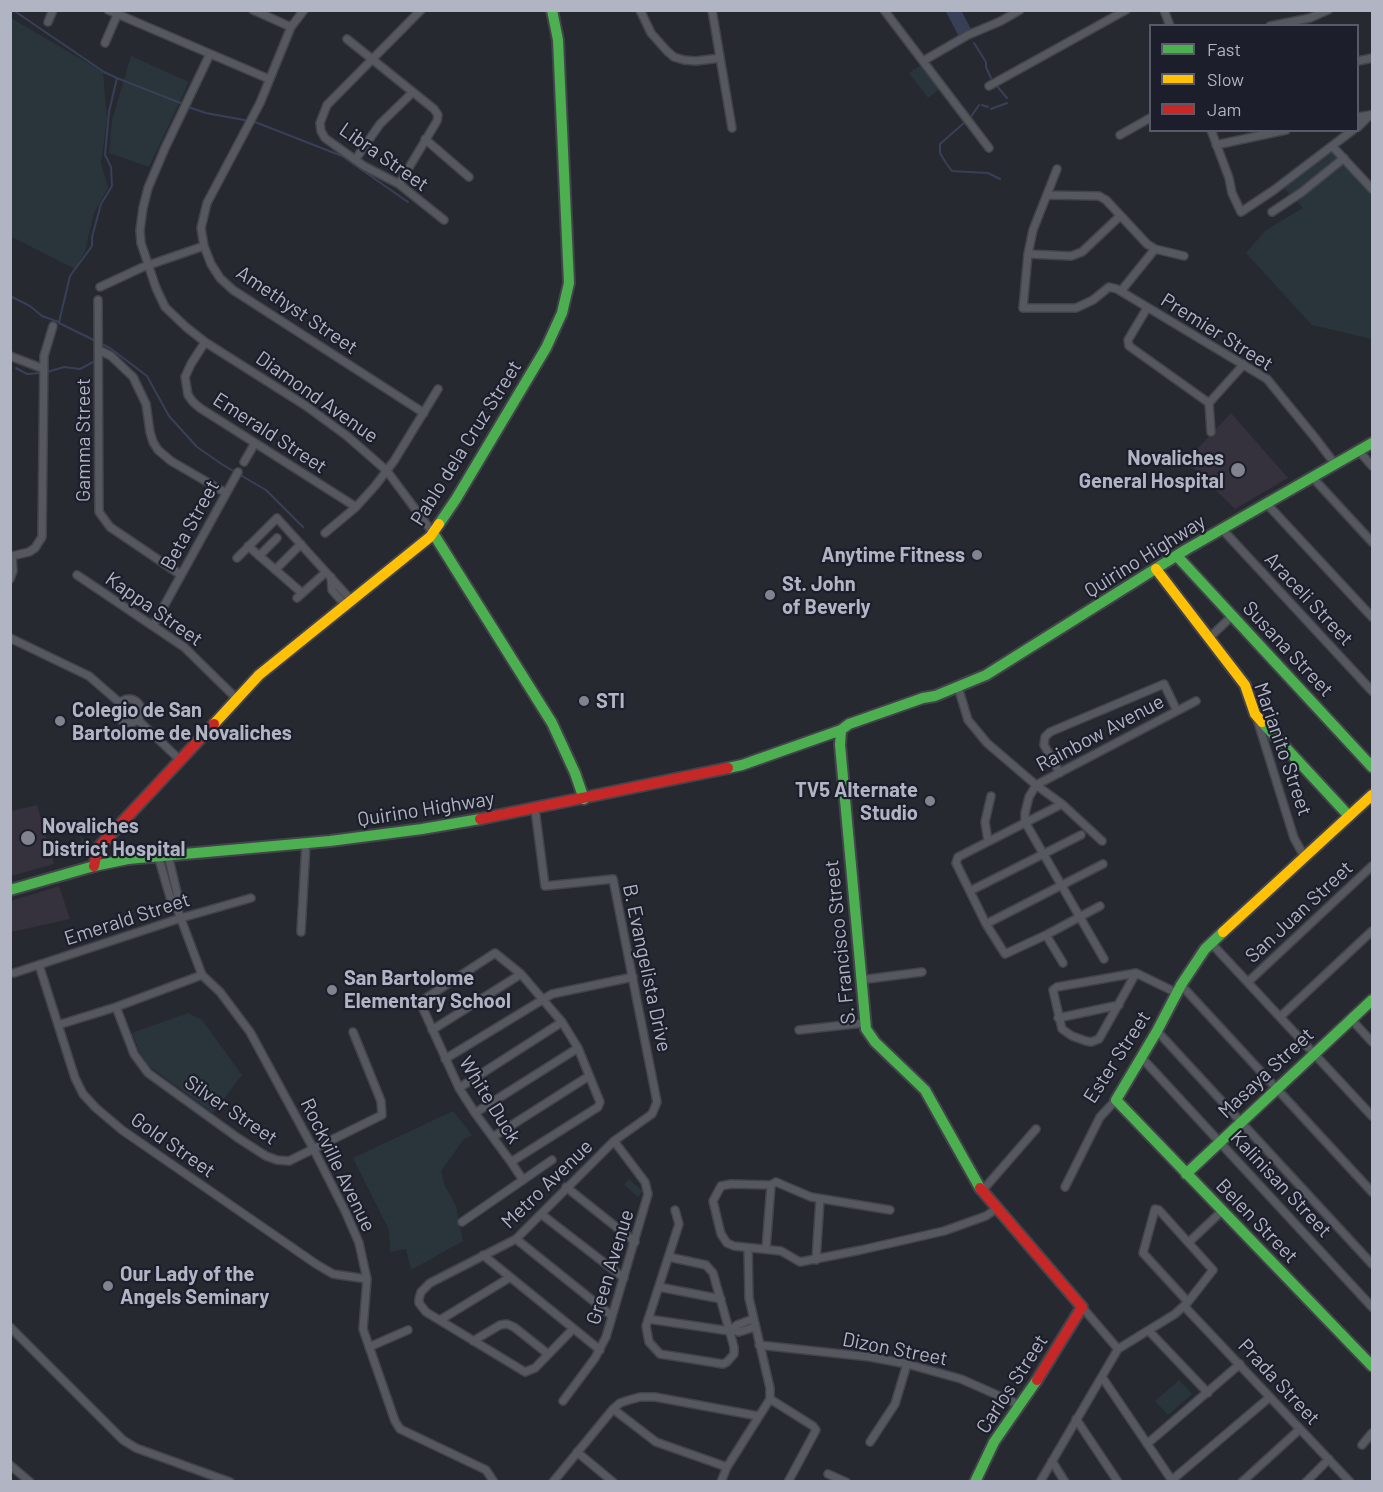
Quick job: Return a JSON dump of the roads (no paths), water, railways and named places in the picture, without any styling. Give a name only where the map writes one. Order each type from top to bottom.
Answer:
[{"type":"street","points":[[48,21],[53,10]]},
{"type":"street","points":[[108,10],[118,12],[269,79]]},
{"type":"street","points":[[254,10],[291,27]]},
{"type":"street","name":"Amethyst Street","points":[[304,10],[291,27],[260,103],[207,202],[201,228],[204,246],[220,278],[233,290],[424,413]]},
{"type":"street","name":"Libra Street","points":[[421,10],[327,105],[320,123],[325,138],[355,160],[399,184],[444,220]]},
{"type":"street","name":"Pablo dela Cruz Street","points":[[94,866],[98,848],[236,698],[278,659],[434,533],[546,348],[562,314],[569,283],[557,27],[552,10]]},
{"type":"street","points":[[640,10],[651,33],[674,57],[696,61],[720,58]]},
{"type":"street","points":[[712,10],[732,128]]},
{"type":"street","points":[[884,10],[989,148]]},
{"type":"street","points":[[923,61],[968,35],[1020,10]]},
{"type":"street","points":[[988,86],[1126,10]]},
{"type":"street","points":[[1280,24],[1310,18],[1328,10]]},
{"type":"street","points":[[105,44],[118,12]]},
{"type":"street","points":[[347,39],[434,109],[438,115],[399,184]]},
{"type":"street","name":"Diamond Avenue","points":[[210,54],[148,188],[140,230],[141,243],[148,265],[165,307],[205,342],[306,406],[347,436],[387,471],[434,533],[552,723],[584,799]]},
{"type":"street","points":[[355,160],[380,124],[413,92]]},
{"type":"street","points":[[1359,126],[1371,114]]},
{"type":"street","points":[[1120,135],[1149,119]]},
{"type":"street","points":[[1211,132],[1241,212],[1350,132]]},
{"type":"street","points":[[1216,145],[1277,132]]},
{"type":"street","points":[[425,139],[469,177]]},
{"type":"street","points":[[1332,146],[1372,189]]},
{"type":"street","points":[[1272,212],[1302,192],[1344,158]]},
{"type":"street","points":[[1057,169],[1036,222],[1028,254],[1023,308],[1076,308],[1093,300],[1109,287],[1121,291],[1155,249]]},
{"type":"street","points":[[1048,195],[1099,196],[1147,244],[1155,249],[1184,256]]},
{"type":"street","points":[[1028,254],[1071,256],[1082,252],[1120,216]]},
{"type":"street","points":[[100,287],[148,265],[204,246]]},
{"type":"street","name":"Premier Street","points":[[1121,291],[1267,379],[1335,465]]},
{"type":"street","name":"Gamma Street","points":[[98,300],[99,512],[110,527],[182,575]]},
{"type":"street","points":[[1146,308],[1128,340],[1129,346],[1209,403]]},
{"type":"street","points":[[10,579],[13,571],[11,556],[35,548],[42,537],[44,356],[53,326]]},
{"type":"street","name":"Emerald Street","points":[[205,342],[187,370],[185,377],[188,395],[200,408],[356,507]]},
{"type":"street","points":[[99,350],[123,365],[141,392],[146,405],[153,442],[158,450],[171,461],[226,493]]},
{"type":"street","points":[[10,356],[44,369]]},
{"type":"street","points":[[1211,432],[1209,403],[1244,364]]},
{"type":"street","points":[[325,533],[356,507],[387,471],[438,389]]},
{"type":"street","points":[[244,462],[255,443]]},
{"type":"street","name":"Quirino Highway","points":[[10,890],[94,866],[128,859],[306,843],[422,829],[535,809],[742,765],[841,730],[850,730],[898,714],[986,675],[1177,556],[1372,443]]},
{"type":"street","points":[[1359,451],[1372,466]]},
{"type":"street","name":"Beta Street","points":[[153,626],[238,472]]},
{"type":"street","points":[[1313,478],[1372,542]]},
{"type":"street","points":[[1266,503],[1372,617]]},
{"type":"street","points":[[237,558],[276,518],[328,574],[332,590],[349,603]]},
{"type":"street","name":"Araceli Street","points":[[1222,529],[1372,691]]},
{"type":"street","points":[[259,556],[277,538]]},
{"type":"street","points":[[276,570],[302,544]]},
{"type":"street","points":[[248,546],[276,570],[300,596],[328,574]]},
{"type":"street","name":"Susana Street","points":[[1177,556],[1372,767]]},
{"type":"street","name":"Marianito Street","points":[[1156,569],[1245,685],[1251,697],[1294,838],[1305,858]]},
{"type":"street","name":"Kappa Street","points":[[77,575],[184,647],[236,698]]},
{"type":"street","points":[[1209,638],[1232,616]]},
{"type":"street","points":[[10,638],[89,676],[120,702]]},
{"type":"street","points":[[1060,773],[1044,745],[1045,737],[1050,732],[1164,684],[1177,711]]},
{"type":"street","points":[[958,687],[972,726],[987,742],[1036,785],[1062,804],[1102,842]]},
{"type":"street","points":[[128,699],[136,701],[141,712],[138,720],[130,724],[119,718],[117,710],[120,702],[128,699]]},
{"type":"street","name":"Rainbow Avenue","points":[[1025,822],[1024,813],[1036,785],[1196,700]]},
{"type":"street","points":[[1255,714],[1350,816]]},
{"type":"street","points":[[138,720],[179,759]]},
{"type":"street","name":"S. Francisco Street","points":[[841,730],[840,745],[860,980],[864,1023],[869,1036],[926,1090],[982,1191],[1118,1349]]},
{"type":"street","name":"Ester Street","points":[[1065,1187],[1100,1117],[1116,1100],[1179,989],[1208,946],[1372,795]]},
{"type":"street","points":[[988,841],[985,822],[991,796]]},
{"type":"street","points":[[1062,804],[988,841],[956,860],[986,924],[1005,954],[1100,906]]},
{"type":"street","name":"B. Evangelista Drive","points":[[535,809],[545,886],[613,879],[657,1102],[652,1114],[637,1126]]},
{"type":"street","points":[[1025,822],[1104,959]]},
{"type":"street","points":[[970,891],[1081,835]]},
{"type":"street","points":[[301,932],[306,843]]},
{"type":"street","name":"Rockville Avenue","points":[[163,856],[170,897],[175,903],[201,975],[220,993],[250,1032],[313,1148],[359,1243],[367,1279],[363,1329],[395,1421],[400,1429],[486,1470],[494,1482]]},
{"type":"street","points":[[986,924],[1103,864]]},
{"type":"street","name":"San Juan Street","points":[[1248,982],[1372,866]]},
{"type":"street","name":"Emerald Street","points":[[14,973],[180,918],[251,898]]},
{"type":"street","points":[[1280,1017],[1372,931]]},
{"type":"street","points":[[1046,935],[1063,963]]},
{"type":"street","points":[[1208,946],[1248,982],[1372,1116]]},
{"type":"street","name":"White Duck","points":[[521,974],[495,953],[420,1002],[459,1088],[524,1180]]},
{"type":"street","name":"Gold Street","points":[[39,965],[83,1094],[96,1108],[122,1130],[316,1264],[333,1274],[367,1279]]},
{"type":"street","points":[[860,980],[922,972]]},
{"type":"street","points":[[1136,973],[1103,1034],[1096,1041],[1086,1041],[1062,1029],[1058,1018],[1054,988],[1136,973],[1179,989],[1372,1191]]},
{"type":"street","points":[[432,1030],[521,974],[562,1022],[578,1048],[600,1104],[510,1162]]},
{"type":"street","points":[[58,1025],[116,1007],[201,975]]},
{"type":"street","points":[[445,1059],[552,994],[633,977]]},
{"type":"street","name":"Masaya Street","points":[[1186,1174],[1372,1000]]},
{"type":"street","points":[[1058,1018],[1119,1005]]},
{"type":"street","name":"Silver Street","points":[[116,1007],[134,1054],[148,1073],[248,1144],[277,1160],[289,1161],[382,1114],[381,1101],[353,1032]]},
{"type":"street","points":[[1352,1019],[1372,1042]]},
{"type":"street","points":[[459,1088],[562,1022]]},
{"type":"street","points":[[799,1030],[864,1023]]},
{"type":"street","points":[[1157,1031],[1372,1264]]},
{"type":"street","points":[[475,1113],[578,1048]]},
{"type":"street","name":"Kalinisan Street","points":[[1141,1057],[1372,1307]]},
{"type":"street","points":[[493,1137],[589,1076]]},
{"type":"street","name":"Belen Street","points":[[1116,1100],[1372,1366]]},
{"type":"street","name":"Metro Avenue","points":[[440,1320],[422,1308],[419,1299],[421,1292],[430,1283],[516,1239],[614,1141],[637,1126]]},
{"type":"street","points":[[982,1191],[1036,1129]]},
{"type":"street","name":"Green Avenue","points":[[563,1401],[600,1350],[606,1337],[648,1190],[645,1182],[614,1141]]},
{"type":"street","points":[[462,1222],[552,1160]]},
{"type":"street","points":[[890,1210],[820,1199],[779,1182],[771,1185],[730,1184],[721,1186],[713,1201],[721,1234],[727,1243],[734,1246],[782,1251],[797,1262],[816,1260],[944,1231],[986,1216],[996,1209]]},
{"type":"street","points":[[766,1249],[771,1185]]},
{"type":"street","points":[[566,1187],[635,1242]]},
{"type":"street","points":[[816,1260],[820,1199]]},
{"type":"street","name":"Prada Street","points":[[1189,1242],[1159,1210],[1155,1209],[1142,1249],[1186,1304],[1350,1482]]},
{"type":"street","points":[[669,1257],[709,1267],[713,1273],[732,1331],[734,1354],[723,1364],[660,1354],[649,1342],[646,1332],[648,1319],[679,1224],[675,1210]]},
{"type":"street","points":[[1040,1482],[1118,1349],[1149,1331],[1186,1304],[1213,1270],[1189,1242],[1222,1211]]},
{"type":"street","points":[[541,1214],[624,1278]]},
{"type":"street","points":[[516,1239],[612,1316]]},
{"type":"street","points":[[721,1482],[727,1467],[770,1399],[770,1388],[747,1284],[748,1248]]},
{"type":"street","points":[[483,1256],[600,1350]]},
{"type":"street","points":[[509,1278],[440,1320],[525,1372],[532,1370],[573,1329]]},
{"type":"street","points":[[659,1287],[721,1299]]},
{"type":"street","name":"Carlos Street","points":[[975,1482],[994,1442],[1048,1365],[1082,1307]]},
{"type":"street","points":[[648,1319],[732,1331]]},
{"type":"street","points":[[732,1331],[737,1325],[754,1323]]},
{"type":"street","points":[[473,1341],[500,1325],[507,1324],[548,1354]]},
{"type":"street","points":[[10,1327],[123,1440],[136,1448],[230,1482]]},
{"type":"street","points":[[369,1347],[408,1330]]},
{"type":"street","points":[[1149,1331],[1208,1393]]},
{"type":"street","name":"Dizon Street","points":[[759,1345],[870,1357],[907,1364],[961,1379],[1020,1406]]},
{"type":"street","points":[[870,1442],[894,1404],[907,1364]]},
{"type":"street","points":[[1147,1444],[1240,1364]]},
{"type":"street","points":[[1102,1377],[1173,1481],[1270,1396]]},
{"type":"street","points":[[553,1482],[613,1409],[629,1400],[655,1397],[758,1416]]},
{"type":"street","points":[[770,1399],[816,1430],[788,1482]]},
{"type":"street","points":[[613,1409],[656,1442],[727,1467]]},
{"type":"street","points":[[1076,1419],[1118,1482]]},
{"type":"street","points":[[1242,1482],[1300,1429]]},
{"type":"street","points":[[1362,1445],[1372,1433]]},
{"type":"street","points":[[577,1452],[613,1482]]},
{"type":"street","points":[[1306,1482],[1329,1460]]},
{"type":"street","points":[[1052,1461],[1065,1482]]},
{"type":"street","points":[[10,1465],[30,1482]]},
{"type":"street","points":[[828,1474],[846,1482]]},
{"type":"waterway","points":[[10,296],[30,306],[42,316],[59,322],[70,276],[92,246],[92,237],[101,204],[112,186],[111,167],[105,155],[109,112],[117,78],[104,72],[13,10]]},
{"type":"waterway","points":[[953,10],[964,31]]},
{"type":"waterway","points":[[974,43],[986,62],[991,78]]},
{"type":"waterway","points":[[117,78],[183,104]]},
{"type":"waterway","points":[[997,86],[1007,98]]},
{"type":"waterway","points":[[991,109],[1007,103]]},
{"type":"waterway","points":[[970,118],[979,105]]},
{"type":"waterway","points":[[982,105],[988,107]]},
{"type":"waterway","points":[[188,107],[206,113],[255,122],[342,156],[408,202]]},
{"type":"waterway","points":[[965,122],[940,144],[940,153],[946,163],[952,171],[988,173],[1000,179]]},
{"type":"waterway","points":[[59,323],[110,348],[147,376],[169,416],[197,447],[266,490],[303,527]]},
{"type":"waterway","points":[[47,372],[64,367],[80,369],[97,360]]},
{"type":"waterway","points":[[16,368],[27,374],[41,373]]},
{"type":"place","name":"Novaliches General Hospital","points":[[1238,470]]},
{"type":"place","name":"Anytime Fitness","points":[[977,555]]},
{"type":"place","name":"St. John of Beverly","points":[[770,595]]},
{"type":"place","name":"STI","points":[[584,701]]},
{"type":"place","name":"Colegio de San Bartolome de Novaliches","points":[[60,721]]},
{"type":"place","name":"TV5 Alternate Studio","points":[[930,801]]},
{"type":"place","name":"Novaliches District Hospital","points":[[28,838]]},
{"type":"place","name":"San Bartolome Elementary School","points":[[332,990]]},
{"type":"place","name":"Our Lady of the Angels Seminary","points":[[108,1286]]}]
